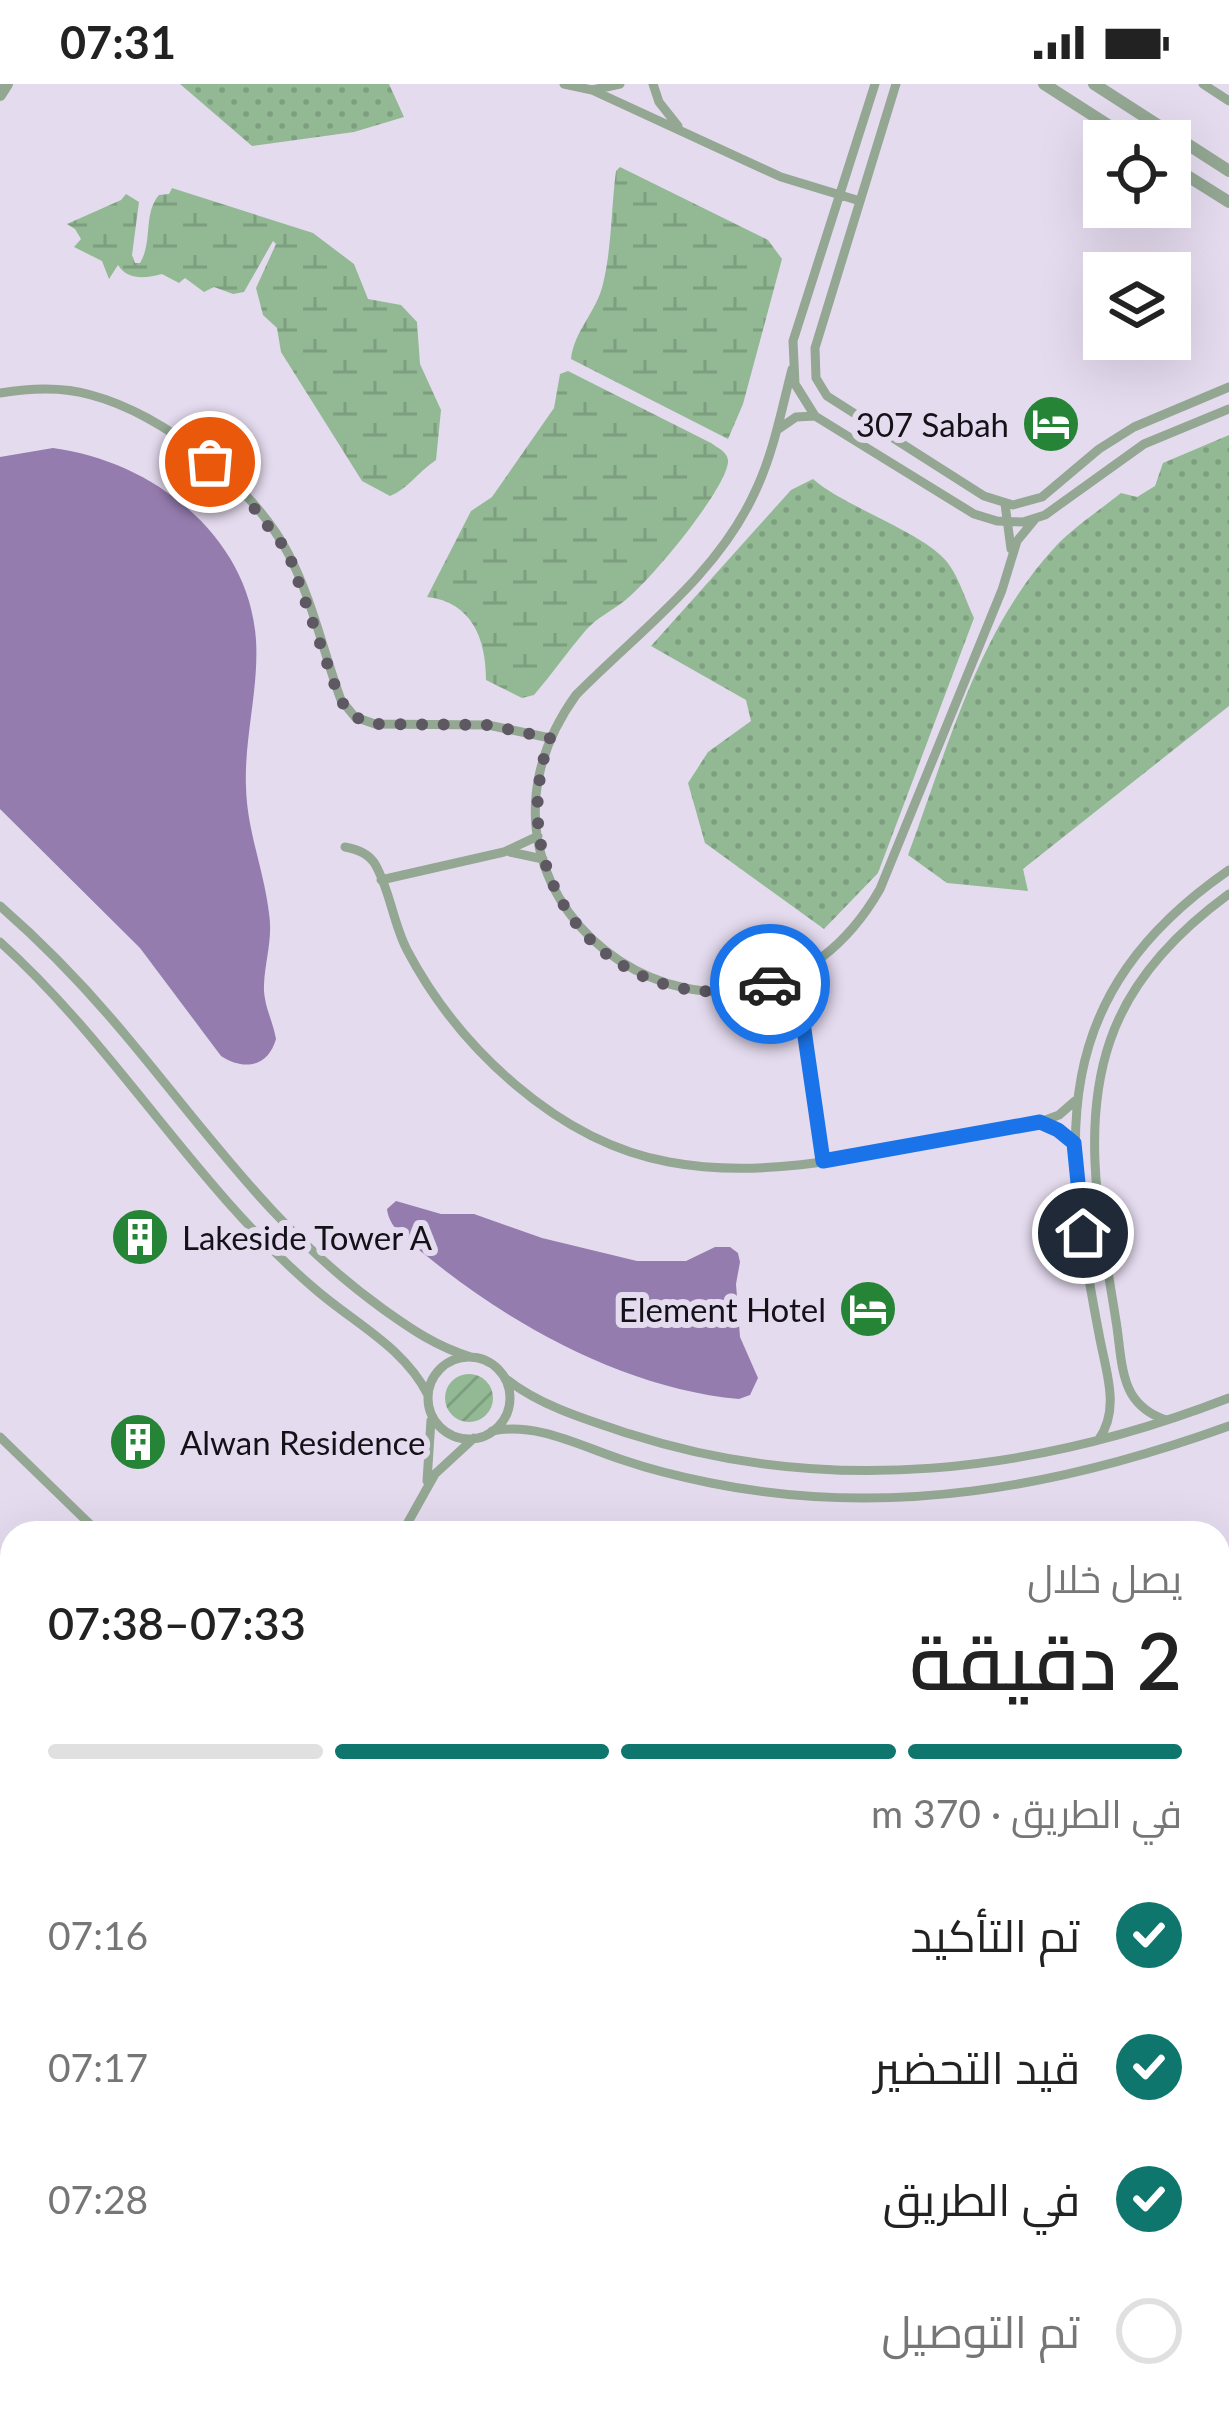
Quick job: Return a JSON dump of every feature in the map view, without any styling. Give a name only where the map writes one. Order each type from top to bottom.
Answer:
[{"type":"street","points":[[0,95],[7,84]]},
{"type":"street","points":[[564,84],[592,90],[795,183],[860,201]]},
{"type":"street","points":[[592,90],[620,84]]},
{"type":"street","points":[[653,84],[665,112],[691,137]]},
{"type":"street","points":[[875,84],[796,329],[792,370],[777,430],[754,496],[717,555],[576,695],[550,738],[538,780],[538,836],[555,892],[573,922],[605,954],[644,977],[710,992],[751,989],[786,979],[842,941],[880,889],[1011,560],[1036,518]]},
{"type":"street","points":[[896,84],[814,348],[816,378],[835,402],[983,496],[1023,504],[1042,497],[1117,437],[1162,412],[1229,387]]},
{"type":"street","points":[[1044,84],[1100,120]]},
{"type":"street","points":[[1094,84],[1229,171]]},
{"type":"street","points":[[1203,84],[1229,100]]},
{"type":"street","points":[[1191,178],[1229,202]]},
{"type":"street","points":[[792,370],[798,392],[815,416],[974,514],[1010,523],[1060,507],[1102,471],[1144,444],[1229,409]]},
{"type":"street","points":[[0,393],[56,389],[114,402],[172,434],[227,478],[288,552],[340,700],[355,717],[375,724],[488,725],[550,738]]},
{"type":"street","points":[[777,430],[796,417],[815,416]]},
{"type":"street","points":[[1005,504],[1011,560]]},
{"type":"street","points":[[380,880],[504,853],[538,836]]},
{"type":"street","points":[[345,847],[366,854],[403,941],[454,1022],[512,1082],[565,1119],[616,1145],[666,1162],[745,1168],[823,1161],[1040,1122],[1075,1102]]},
{"type":"street","points":[[504,853],[543,859]]},
{"type":"street","points":[[1097,1442],[1108,1422],[1111,1399],[1089,1277],[1074,1143],[1075,1102],[1095,1028],[1131,962],[1176,911],[1229,870]]},
{"type":"street","points":[[1166,1420],[1146,1411],[1127,1384],[1099,1210],[1096,1102],[1108,1045],[1144,976],[1185,930],[1229,895]]},
{"type":"street","points":[[0,906],[68,971],[275,1217],[314,1255],[416,1332],[490,1363],[537,1399],[641,1437],[705,1454],[785,1467],[866,1472],[946,1469],[1027,1458],[1097,1442],[1229,1398]]},
{"type":"street","points":[[0,942],[102,1049],[276,1255],[406,1362],[428,1395]]},
{"type":"street","points":[[805,969],[802,1016],[823,1161]]},
{"type":"street","points":[[786,979],[802,1016]]},
{"type":"street","points":[[126,1036],[139,1024]]},
{"type":"street","points":[[92,1059],[102,1049]]},
{"type":"street","points":[[192,1118],[204,1106]]},
{"type":"street","points":[[1040,1122],[1074,1143]]},
{"type":"street","points":[[176,1164],[187,1154]]},
{"type":"street","points":[[425,1486],[430,1383],[446,1364],[470,1357]]},
{"type":"street","points":[[492,1431],[509,1402],[505,1378]]},
{"type":"street","points":[[431,1414],[453,1436],[474,1438]]},
{"type":"street","points":[[408,1521],[425,1486],[445,1462],[474,1438],[492,1431],[530,1429],[636,1464],[729,1486],[811,1497],[885,1499],[958,1495],[1045,1481],[1127,1461],[1229,1426]]},
{"type":"street","points":[[0,1437],[87,1521]]},
{"type":"green space","points":[[180,84],[389,84],[404,117],[354,132],[252,146]]},
{"type":"green space","points":[[620,167],[768,240],[782,259],[743,404],[728,439],[571,359],[603,284]]},
{"type":"green space","points":[[172,188],[313,233],[354,264],[368,299],[401,305],[417,322],[420,364],[441,410],[436,460],[403,489],[390,496],[362,481],[281,352],[277,328],[263,315],[256,288],[276,244],[273,241],[244,292],[233,294],[214,287],[204,292],[185,278],[179,283],[162,274],[132,276],[118,265],[109,279],[102,261],[74,247],[81,239],[67,224],[126,194],[139,202],[132,255],[140,263],[154,202]]},
{"type":"green space","points":[[568,371],[711,443],[725,453],[728,462],[714,493],[666,558],[623,602],[586,630],[534,695],[522,698],[486,680],[479,637],[465,615],[455,606],[427,597],[471,511],[492,497],[554,408],[560,374]]},
{"type":"green space","points":[[1229,435],[1229,706],[1023,869],[1028,891],[947,883],[908,855],[967,693],[1005,615],[1056,546],[1079,525],[1121,493],[1137,497],[1155,486],[1163,463]]},
{"type":"green space","points":[[813,479],[940,555],[954,572],[974,618],[878,873],[824,929],[705,843],[688,783],[708,752],[751,721],[746,700],[651,646],[791,490]]},
{"type":"green space","points":[[469,1374],[486,1381],[493,1398],[486,1415],[469,1422],[452,1415],[445,1398],[452,1381]]},
{"type":"shaded area","points":[[53,448],[126,469],[189,509],[235,568],[249,602],[256,658],[246,787],[269,913],[264,992],[276,1039],[267,1056],[254,1064],[238,1064],[221,1056],[140,948],[0,809],[0,457]]},
{"type":"shaded area","points":[[396,1201],[441,1214],[474,1214],[542,1238],[637,1261],[686,1261],[715,1247],[730,1247],[740,1262],[736,1284],[740,1337],[758,1378],[750,1395],[739,1399],[655,1382],[534,1330],[461,1283],[402,1236],[387,1209]]},
{"type":"way so far","points":[[210,462],[244,495],[288,552],[340,700],[355,717],[375,724],[488,725],[550,738],[538,780],[538,836],[555,892],[588,939],[623,967],[665,985],[732,992],[770,984]]},
{"type":"place","name":"307 Sabah","points":[[1051,424]]},
{"type":"place","name":"Lakeside Tower A","points":[[140,1237]]},
{"type":"place","name":"Element Hotel","points":[[868,1309]]},
{"type":"place","name":"Alwan Residence","points":[[138,1442]]},
{"type":"route","points":[[770,984],[786,979],[802,1016],[823,1161],[1040,1122],[1074,1143],[1083,1233]]}]
